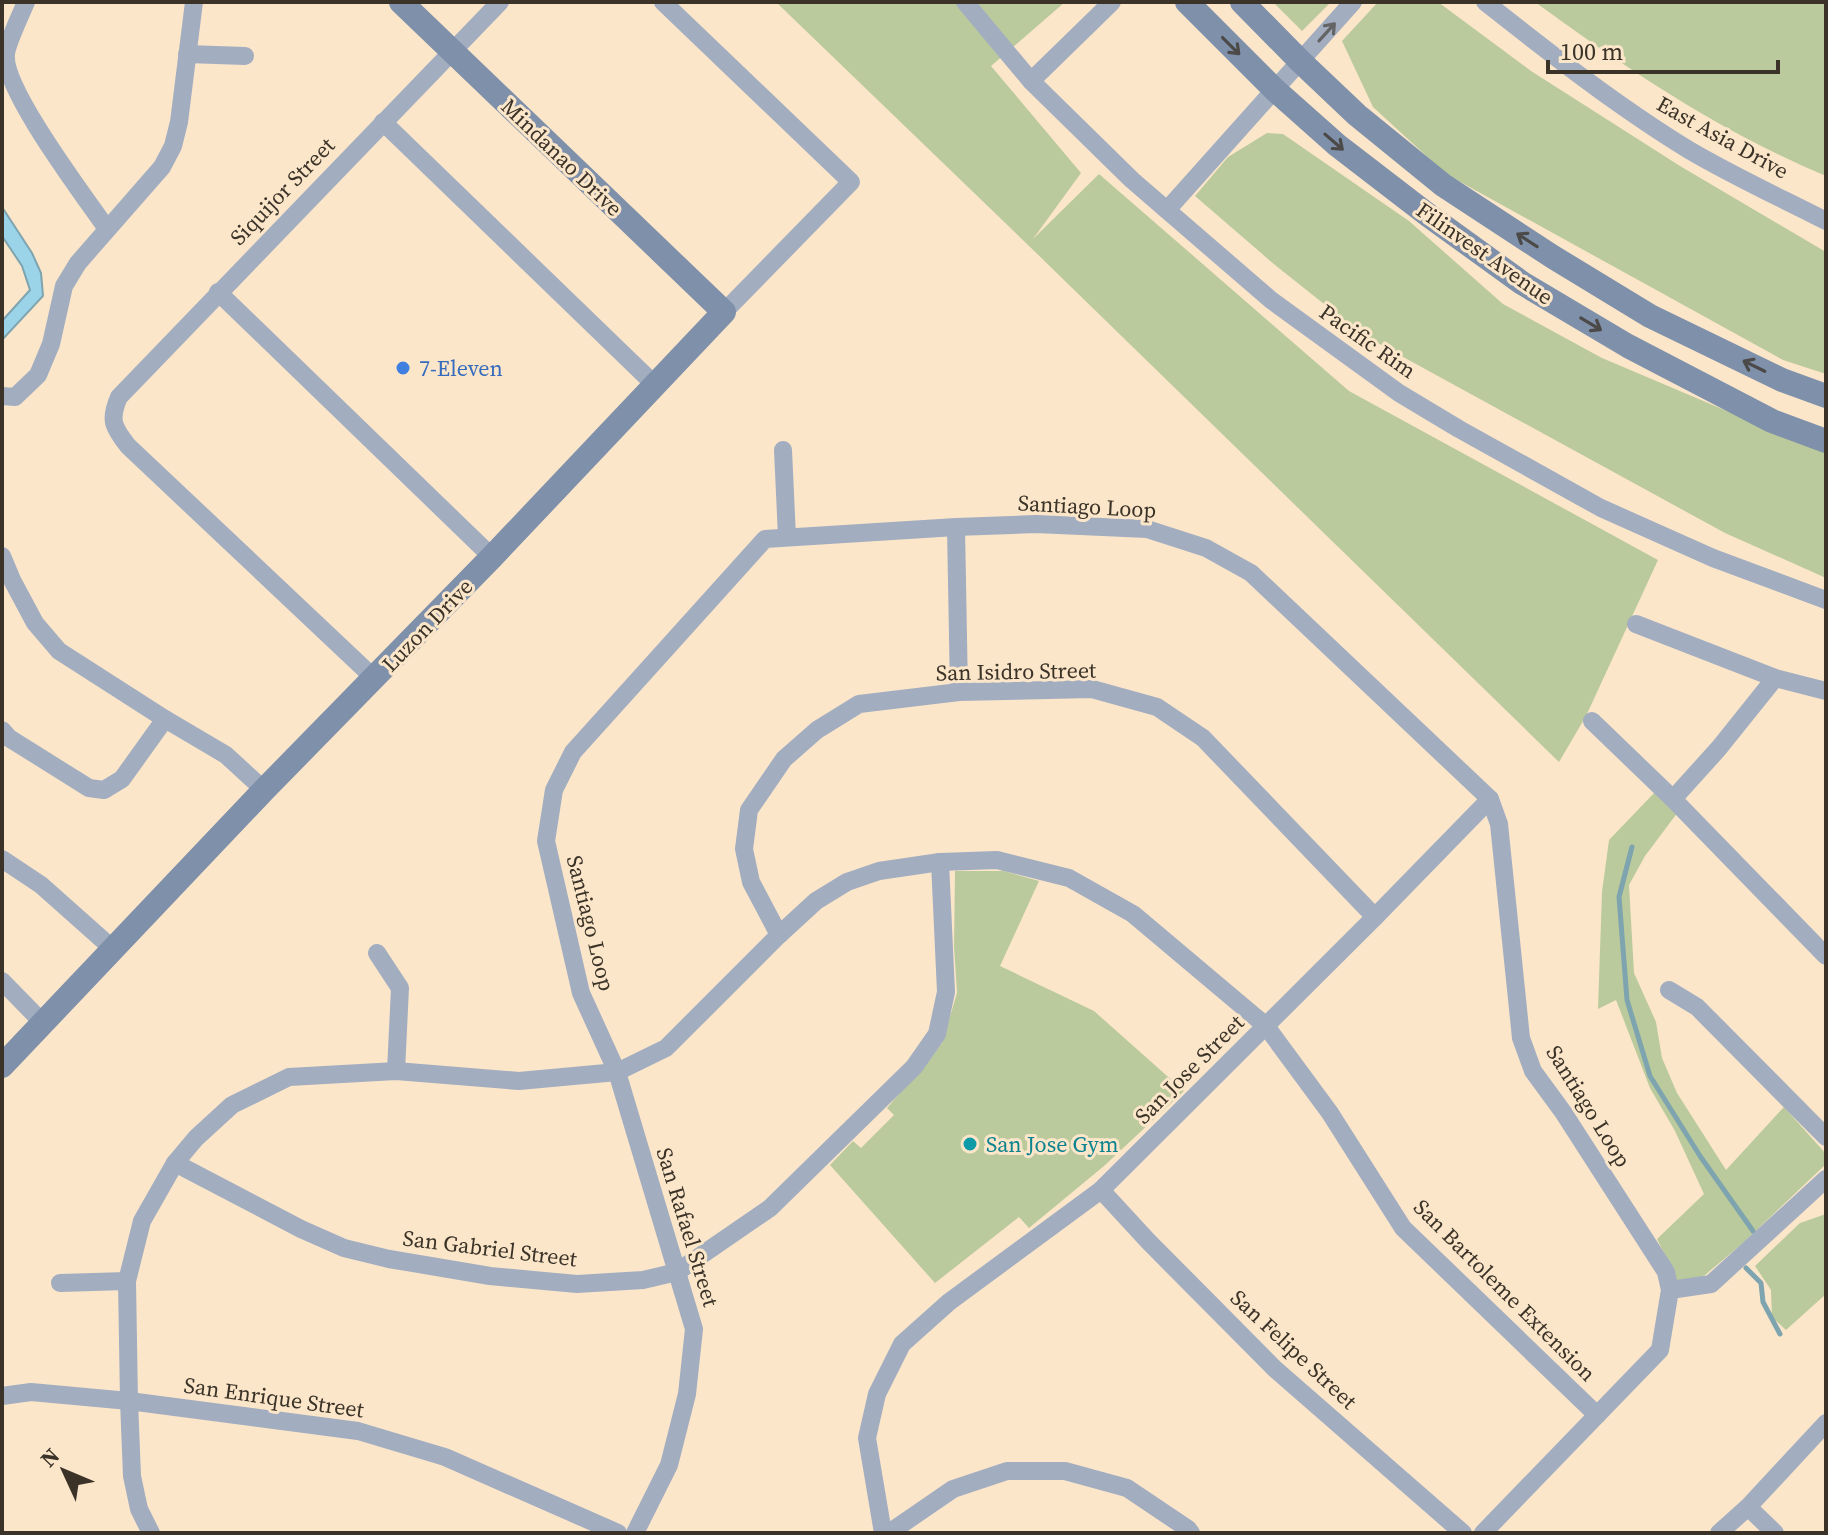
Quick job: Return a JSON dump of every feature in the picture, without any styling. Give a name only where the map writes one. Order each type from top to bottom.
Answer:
[{"type":"street","points":[[2,396],[15,397],[38,375],[51,344],[64,286],[78,263],[162,167],[173,146],[179,122],[194,2]]},
{"type":"street","name":"Mindanao Drive","points":[[401,2],[724,312]]},
{"type":"street","name":"Siquijor Street","points":[[375,679],[128,446],[113,422],[114,409],[119,397],[218,292],[500,2]]},
{"type":"street","name":"Luzon Drive","points":[[2,1066],[851,182],[663,2]]},
{"type":"street","name":"Pacific Rim","points":[[965,2],[1031,81],[1132,180],[1237,272],[1306,327],[1399,393],[1601,508],[1713,558],[1826,600]]},
{"type":"street","points":[[1031,81],[1112,2]]},
{"type":"street","name":"Filinvest Avenue","points":[[1187,2],[1275,90],[1337,145],[1522,283],[1628,346],[1772,421],[1826,441]]},
{"type":"street","name":"Filinvest Avenue","points":[[1242,2],[1357,115],[1443,185],[1650,316],[1782,380],[1826,396]]},
{"type":"street","points":[[1167,210],[1353,2]]},
{"type":"street","name":"East Asia Drive","points":[[1485,2],[1552,56],[1643,121],[1693,152],[1826,221]]},
{"type":"street","points":[[23,3],[5,55],[11,79],[26,111],[107,229]]},
{"type":"street","points":[[187,54],[245,56]]},
{"type":"street","points":[[383,122],[656,386]]},
{"type":"street","points":[[218,292],[492,557]]},
{"type":"street","points":[[783,450],[787,537]]},
{"type":"street","name":"Santiago Loop","points":[[617,1072],[581,993],[546,841],[554,790],[573,752],[765,539],[1036,524],[1147,529],[1206,548],[1251,573],[1490,799],[1499,824],[1521,1038],[1533,1071],[1666,1272],[1670,1290]]},
{"type":"street","points":[[956,527],[959,692]]},
{"type":"street","points":[[2,556],[35,623],[59,651],[226,755],[264,790]]},
{"type":"street","points":[[1636,624],[1775,678],[1826,691]]},
{"type":"street","points":[[1673,799],[1775,678]]},
{"type":"street","name":"San Isidro Street","points":[[779,935],[751,882],[744,849],[749,810],[784,759],[817,730],[859,704],[959,692],[1092,689],[1157,707],[1203,738],[1375,917]]},
{"type":"street","points":[[2,730],[9,738],[89,788],[104,790],[122,779],[165,719]]},
{"type":"street","points":[[1592,721],[1826,956]]},
{"type":"street","name":"San Jose Street","points":[[886,1533],[867,1438],[877,1394],[902,1344],[949,1302],[1101,1190],[1490,799]]},
{"type":"street","points":[[2,859],[41,885],[113,949]]},
{"type":"street","name":"San Bartoleme Extension","points":[[151,1533],[139,1509],[132,1476],[127,1281],[142,1221],[175,1163],[196,1138],[232,1105],[289,1077],[396,1071],[519,1081],[617,1072],[666,1048],[816,901],[847,882],[879,871],[940,862],[997,860],[1069,878],[1133,914],[1266,1026],[1330,1113],[1403,1228],[1597,1415]]},
{"type":"street","name":"San Gabriel Street","points":[[175,1163],[301,1229],[344,1248],[389,1259],[490,1276],[577,1284],[643,1280],[677,1272],[770,1208],[914,1067],[937,1034],[946,992],[940,862]]},
{"type":"street","points":[[377,953],[400,988],[396,1071]]},
{"type":"street","points":[[2,981],[44,1024]]},
{"type":"street","points":[[1669,990],[1697,1007],[1826,1137]]},
{"type":"street","name":"San Rafael Street","points":[[617,1072],[694,1329],[687,1394],[669,1465],[635,1533]]},
{"type":"street","points":[[1483,1533],[1660,1350],[1670,1290],[1711,1284],[1826,1179]]},
{"type":"street","name":"San Felipe Street","points":[[1101,1190],[1275,1369],[1463,1533]]},
{"type":"street","points":[[60,1283],[127,1281]]},
{"type":"street","name":"San Enrique Street","points":[[2,1396],[31,1392],[129,1401],[358,1431],[445,1457],[618,1533]]},
{"type":"street","points":[[1719,1533],[1748,1507],[1826,1423]]},
{"type":"street","points":[[886,1533],[953,1489],[1007,1471],[1065,1471],[1127,1488],[1191,1533]]},
{"type":"street","points":[[1748,1507],[1775,1533]]},
{"type":"green space","points":[[776,2],[1065,2],[991,66],[1081,173],[1033,239],[1099,174],[1349,391],[1658,560],[1586,716],[1559,762],[1028,245]]},
{"type":"green space","points":[[1273,2],[1331,2],[1302,31]]},
{"type":"green space","points":[[1378,2],[1438,2],[1531,71],[1680,166],[1826,252],[1826,374],[1783,360],[1446,174],[1373,107],[1342,41]]},
{"type":"green space","points":[[1535,2],[1826,2],[1826,176],[1748,139],[1675,98]]},
{"type":"green space","points":[[1267,133],[1283,134],[1409,221],[1503,304],[1602,358],[1826,453],[1826,578],[1725,533],[1363,335],[1275,265],[1195,196],[1228,157]]},
{"type":"green space","points":[[1656,791],[1678,812],[1645,856],[1629,885],[1634,973],[1656,1022],[1662,1058],[1677,1093],[1726,1170],[1784,1107],[1826,1154],[1826,1164],[1743,1243],[1705,1275],[1689,1282],[1678,1282],[1657,1239],[1704,1194],[1675,1131],[1650,1088],[1616,1000],[1598,1009],[1602,892],[1609,840]]},
{"type":"green space","points":[[955,871],[1004,871],[1039,881],[1000,966],[1094,1011],[1184,1091],[1104,1166],[1029,1228],[1019,1217],[935,1283],[830,1165],[853,1141],[861,1148],[894,1115],[887,1108],[942,1043],[957,993]]},
{"type":"green space","points":[[1826,1214],[1826,1294],[1786,1330],[1772,1317],[1771,1290],[1755,1266],[1800,1223]]},
{"type":"water","points":[[2,207],[32,253],[41,273],[43,296],[2,340],[2,321],[30,290],[22,266],[2,236]]},
{"type":"waterway","points":[[1632,847],[1619,897],[1627,1000],[1650,1076],[1700,1156],[1753,1231]]},
{"type":"waterway","points":[[1746,1268],[1761,1283],[1763,1302],[1780,1334]]},
{"type":"place","name":"7-Eleven","points":[[403,368]]},
{"type":"place","name":"San Jose Gym","points":[[970,1144]]}]
